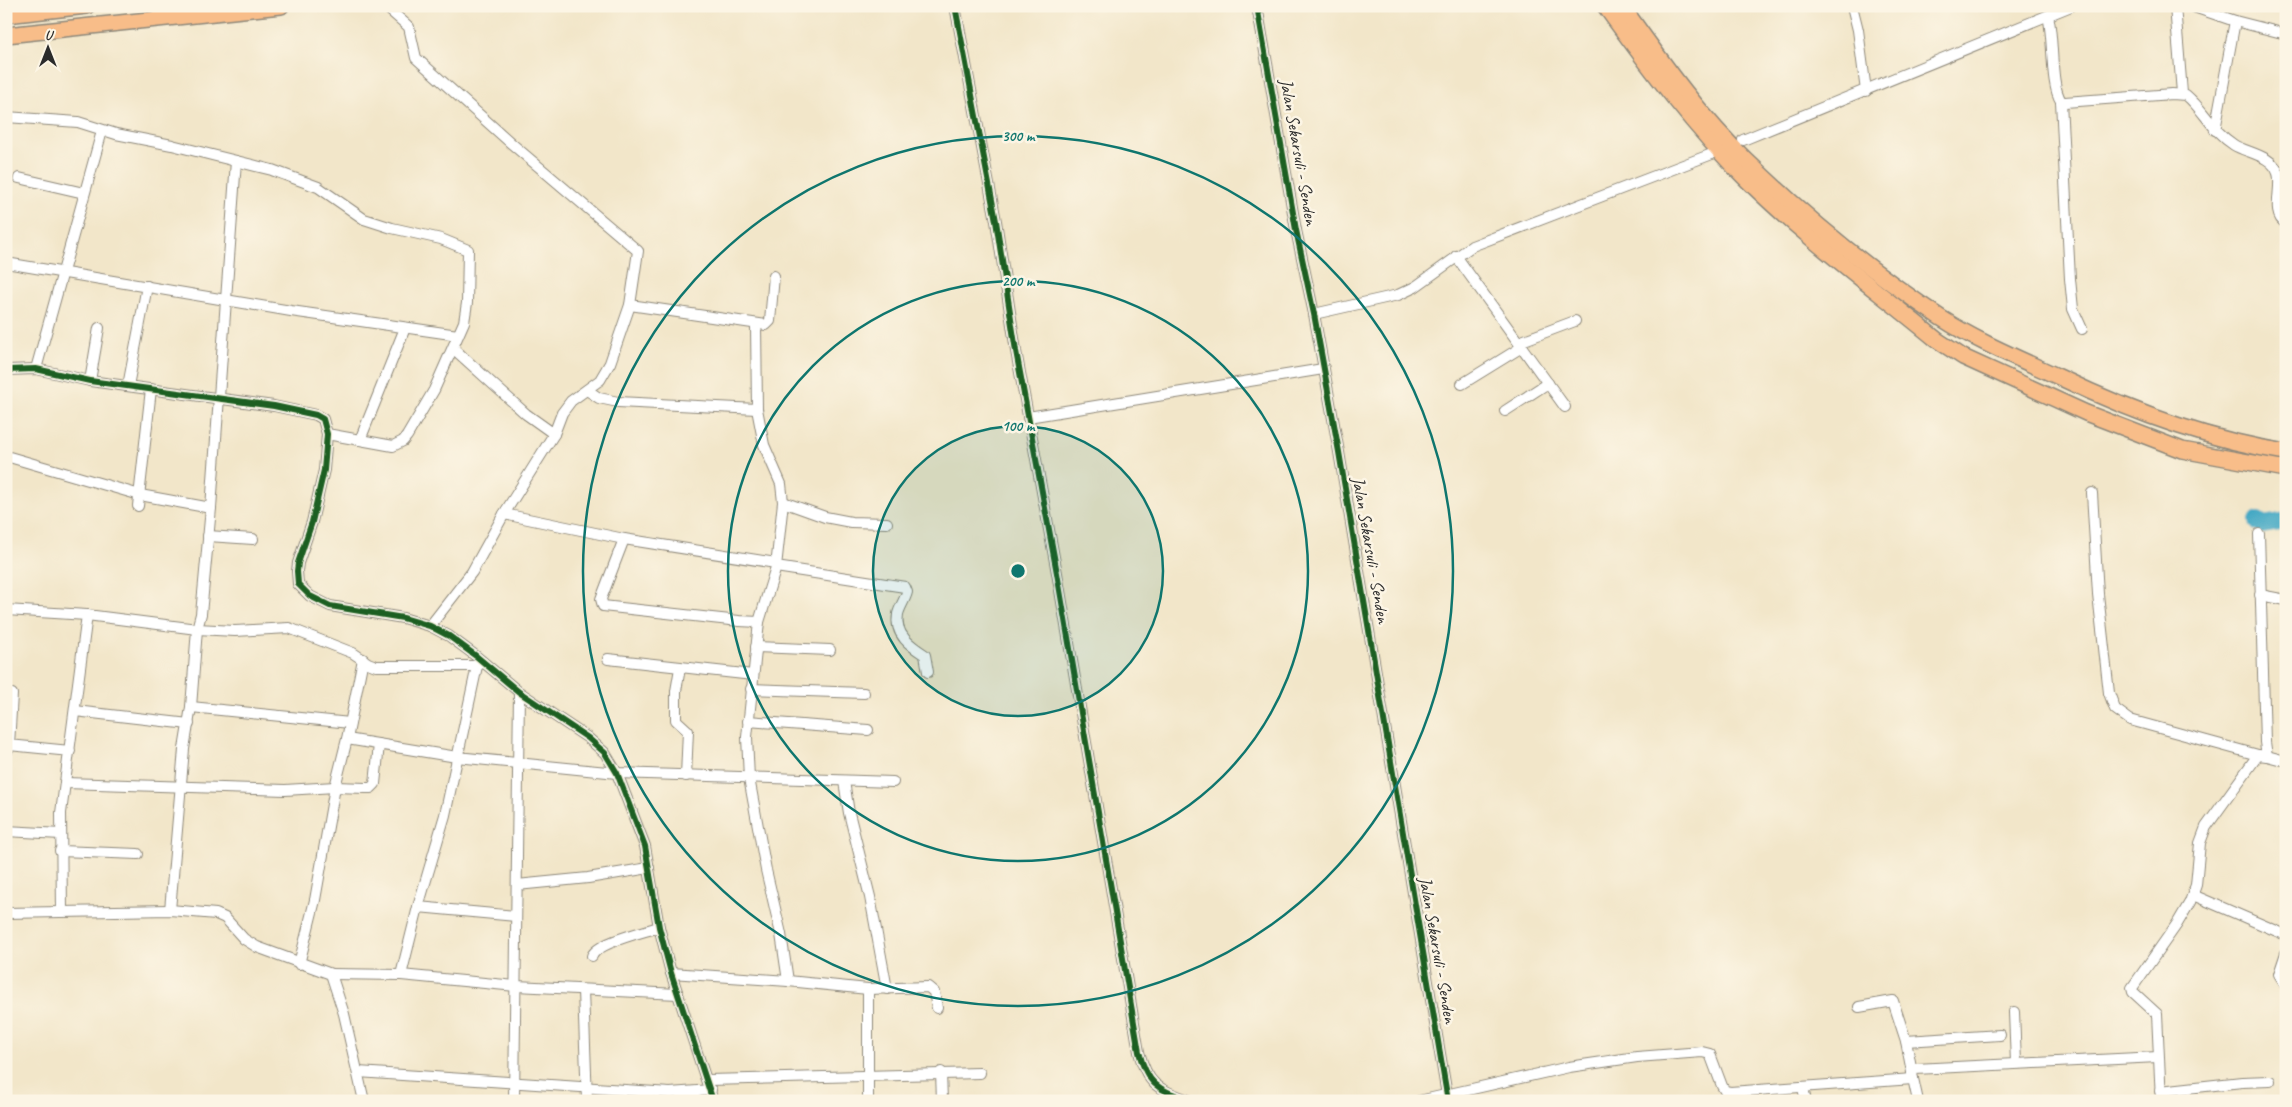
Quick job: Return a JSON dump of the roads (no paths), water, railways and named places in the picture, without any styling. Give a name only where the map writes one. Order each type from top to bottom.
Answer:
[{"type":"highway","points":[[6,14],[87,6]]},
{"type":"highway","points":[[6,35],[282,6]]},
{"type":"highway","points":[[1596,6],[1650,58]]},
{"type":"highway","points":[[1605,6],[1650,58],[1746,160],[1849,252],[1942,319],[1980,340],[2106,399],[2210,437],[2286,452]]},
{"type":"highway","points":[[1622,6],[1650,58],[1713,144],[1748,181],[1786,216],[1930,334],[1963,357],[2086,413],[2182,450],[2286,469]]},
{"type":"highway","points":[[1629,6],[1650,58]]},
{"type":"street","points":[[385,6],[408,26],[416,58],[512,144],[638,251],[630,305],[610,363],[600,380],[571,401],[562,413],[554,434],[504,514],[472,572],[430,626]]},
{"type":"street","points":[[955,6],[996,221],[1028,417],[1092,771],[1139,1052],[1150,1080],[1163,1089],[1191,1101]]},
{"type":"street","name":"Jalan Sekarsuli - Senden","points":[[1257,6],[1295,221],[1339,452],[1447,1097]]},
{"type":"street","points":[[1852,6],[1858,30],[1866,91]]},
{"type":"street","points":[[1743,140],[2071,6]]},
{"type":"street","points":[[2174,6],[2182,93]]},
{"type":"street","points":[[2190,6],[2207,9],[2234,22],[2286,34]]},
{"type":"street","points":[[2048,16],[2052,35],[2056,87],[2061,101],[2073,309],[2082,329]]},
{"type":"street","points":[[2215,130],[2234,22]]},
{"type":"street","points":[[2061,101],[2182,93],[2196,104],[2215,130],[2236,147],[2258,154],[2276,169],[2280,189],[2278,214],[2281,221],[2286,223]]},
{"type":"street","points":[[6,117],[78,122],[102,131],[172,145],[272,170],[318,187],[364,219],[392,228],[434,237],[466,248],[469,254],[467,303],[464,322],[454,349],[434,390],[403,441],[393,446],[327,434]]},
{"type":"street","points":[[36,369],[102,131]]},
{"type":"street","points":[[1314,314],[1398,295],[1415,287],[1472,246],[1530,222],[1712,154]]},
{"type":"street","points":[[170,910],[184,749],[191,707],[197,629],[201,614],[211,508],[236,161]]},
{"type":"street","points":[[19,178],[84,194]]},
{"type":"street","points":[[1456,256],[1565,407]]},
{"type":"street","points":[[6,263],[226,300],[458,335]]},
{"type":"street","points":[[630,305],[766,325],[770,321],[774,276]]},
{"type":"street","points":[[128,386],[147,286]]},
{"type":"street","points":[[1462,384],[1520,345],[1575,321]]},
{"type":"street","points":[[756,325],[757,409],[764,445],[781,484],[784,502],[776,565],[760,622],[756,647],[748,721],[749,778],[766,870],[781,934],[788,981]]},
{"type":"street","points":[[90,381],[99,328]]},
{"type":"street","points":[[360,440],[405,328]]},
{"type":"street","points":[[454,349],[526,414],[554,434]]},
{"type":"street","points":[[6,370],[36,369],[90,381],[274,406],[320,416],[325,421],[327,434],[322,486],[298,563],[298,584],[310,596],[330,606],[391,616],[430,626],[454,640],[480,664],[596,744],[608,757],[617,773],[644,846],[659,927],[678,994],[711,1090]]},
{"type":"street","points":[[1028,417],[1323,369]]},
{"type":"street","points":[[1505,411],[1548,383]]},
{"type":"street","points":[[138,506],[151,390]]},
{"type":"street","points":[[587,390],[599,398],[611,401],[757,409]]},
{"type":"street","points":[[6,456],[140,495],[211,508]]},
{"type":"street","points":[[2092,493],[2098,594],[2109,693],[2115,709],[2130,720],[2286,761]]},
{"type":"street","points":[[784,502],[833,519],[851,522],[887,523]]},
{"type":"street","points":[[504,514],[624,539],[905,587],[907,592],[898,614],[898,625],[908,644],[925,655],[928,672]]},
{"type":"street","points":[[2258,534],[2265,742],[2262,755],[2204,831],[2200,843],[2193,895],[2177,924],[2132,988],[2133,992],[2157,1014],[2161,1096],[2242,1082],[2270,1081]]},
{"type":"street","points":[[208,536],[253,539]]},
{"type":"street","points":[[624,539],[601,599],[603,606],[760,622]]},
{"type":"street","points":[[2260,595],[2286,600]]},
{"type":"street","points":[[6,610],[87,615],[197,629],[249,631],[289,628],[353,653],[372,665],[480,664]]},
{"type":"street","points":[[62,912],[60,851],[65,783],[87,615]]},
{"type":"street","points":[[756,647],[830,650]]},
{"type":"street","points":[[299,964],[315,900],[335,787],[363,659]]},
{"type":"street","points":[[608,659],[753,675]]},
{"type":"street","points":[[402,975],[418,907],[446,814],[457,757],[480,664]]},
{"type":"street","points":[[680,668],[676,691],[676,720],[688,731],[686,776]]},
{"type":"street","points":[[751,689],[864,693]]},
{"type":"street","points":[[514,1101],[519,692]]},
{"type":"street","points":[[12,694],[7,748],[70,751]]},
{"type":"street","points":[[191,707],[350,723]]},
{"type":"street","points":[[75,711],[189,724]]},
{"type":"street","points":[[748,721],[868,730]]},
{"type":"street","points":[[347,739],[457,757],[617,773],[893,782]]},
{"type":"street","points":[[65,783],[285,790],[335,787],[366,788],[373,786],[379,744]]},
{"type":"street","points":[[844,780],[849,813],[870,898],[888,989]]},
{"type":"street","points":[[6,830],[61,834]]},
{"type":"street","points":[[60,851],[138,854]]},
{"type":"street","points":[[516,885],[588,878],[649,868]]},
{"type":"street","points":[[2193,895],[2286,935]]},
{"type":"street","points":[[418,907],[516,916]]},
{"type":"street","points":[[6,913],[170,910],[209,912],[221,915],[250,944],[299,964],[331,974],[402,975],[516,986],[678,994]]},
{"type":"street","points":[[592,956],[594,952],[605,945],[659,927]]},
{"type":"street","points":[[2286,952],[2279,974],[2286,985]]},
{"type":"street","points":[[331,974],[341,1001],[364,1101]]},
{"type":"street","points":[[672,974],[788,981],[868,989],[930,988],[935,994],[937,1008]]},
{"type":"street","points":[[868,989],[868,1101]]},
{"type":"street","points":[[583,990],[587,1101]]},
{"type":"street","points":[[1859,1007],[1893,1001],[1906,1041],[1918,1101]]},
{"type":"street","points":[[2014,1012],[2016,1063]]},
{"type":"street","points":[[1906,1041],[2000,1035]]},
{"type":"street","points":[[1419,1101],[1447,1097],[1568,1067],[1637,1057],[1702,1052],[1710,1054],[1727,1096],[1737,1092],[1803,1088],[1913,1076]]},
{"type":"street","points":[[1913,1076],[1915,1069],[1933,1067],[2158,1057]]},
{"type":"street","points":[[358,1072],[670,1093],[869,1074],[980,1073]]},
{"type":"street","points":[[941,1072],[942,1101]]},
{"type":"street","points":[[1803,1088],[1806,1101]]},
{"type":"waterway","points":[[2258,521],[2263,525],[2286,521]]}]
